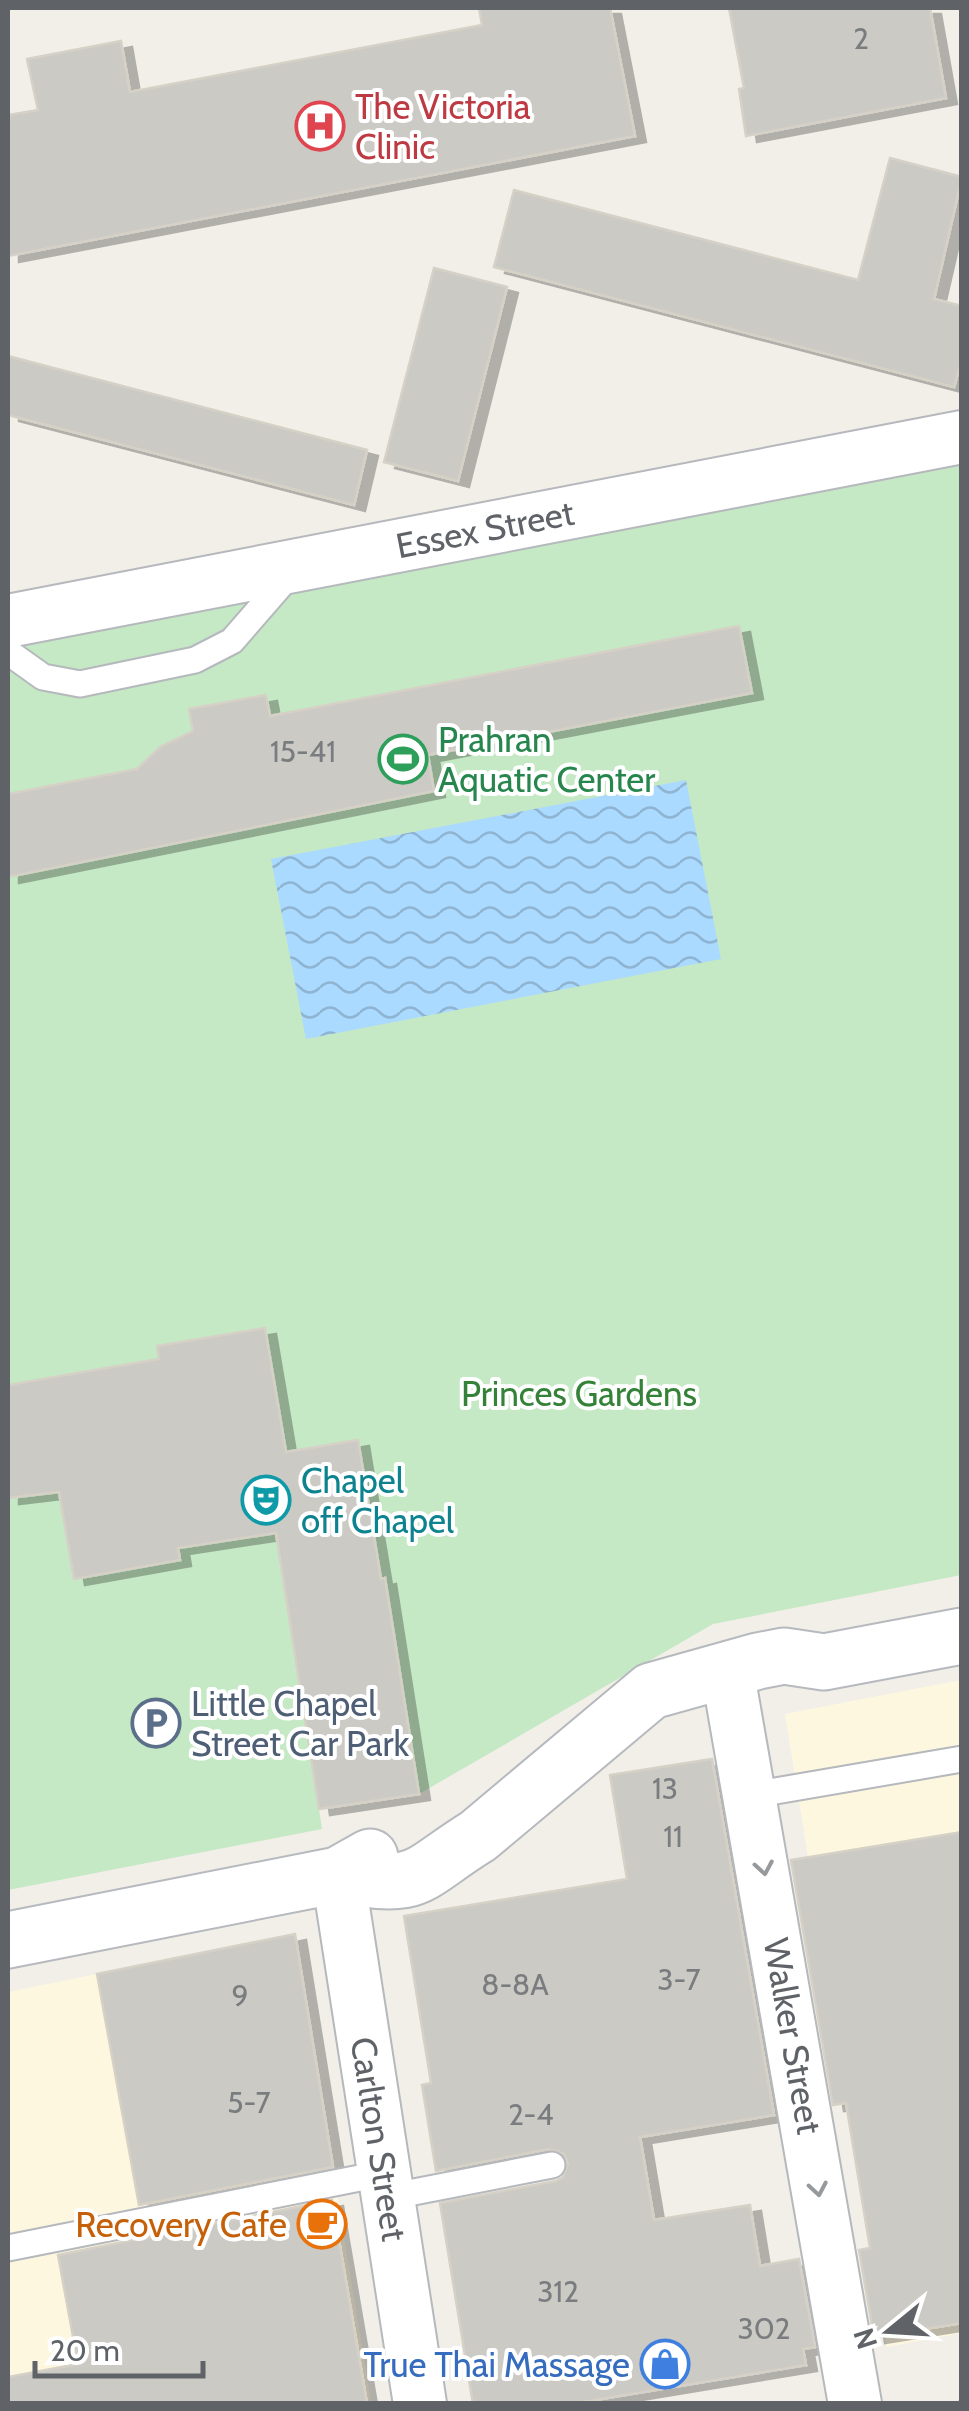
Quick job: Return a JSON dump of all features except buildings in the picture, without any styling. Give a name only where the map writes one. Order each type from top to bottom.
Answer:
[{"type":"street","name":"Essex Street","points":[[8,622],[962,436]]},
{"type":"street","points":[[8,1940],[338,1875],[388,1884],[429,1874],[454,1849],[478,1836],[651,1692],[731,1685],[784,1656],[824,1662],[962,1636]]},
{"type":"street","name":"Walker Street","points":[[731,1685],[855,2404]]},
{"type":"street","name":"Carlton Street","points":[[338,1875],[420,2404]]},
{"type":"lane","points":[[8,652],[43,677],[80,684],[195,660],[232,642],[298,565]]},
{"type":"lane","points":[[752,1795],[962,1759]]},
{"type":"lane","points":[[8,2248],[387,2185],[552,2165]]},
{"type":"shaded area","points":[[961,1680],[961,2333],[887,2347],[785,1714]]},
{"type":"shaded area","points":[[295,1934],[371,2403],[8,2404],[8,1992]]},
{"type":"green space","name":"Princes Gardens","points":[[961,460],[961,1575],[713,1624],[419,1794],[385,1578],[286,1593],[322,1829],[8,1890],[8,643]]},
{"type":"water","points":[[686,780],[721,959],[306,1039],[271,859]]},
{"type":"tram line","points":[[951,2404],[962,2401]]},
{"type":"place","name":"The Victoria Clinic","points":[[320,126]]},
{"type":"place","name":"Prahran Aquatic Center","points":[[403,759]]},
{"type":"place","name":"Chapel off Chapel","points":[[266,1500]]},
{"type":"place","name":"Little Chapel Street Car Park","points":[[156,1723]]},
{"type":"place","name":"Recovery Cafe","points":[[322,2224]]},
{"type":"place","name":"True Thai Massage","points":[[665,2364]]}]
